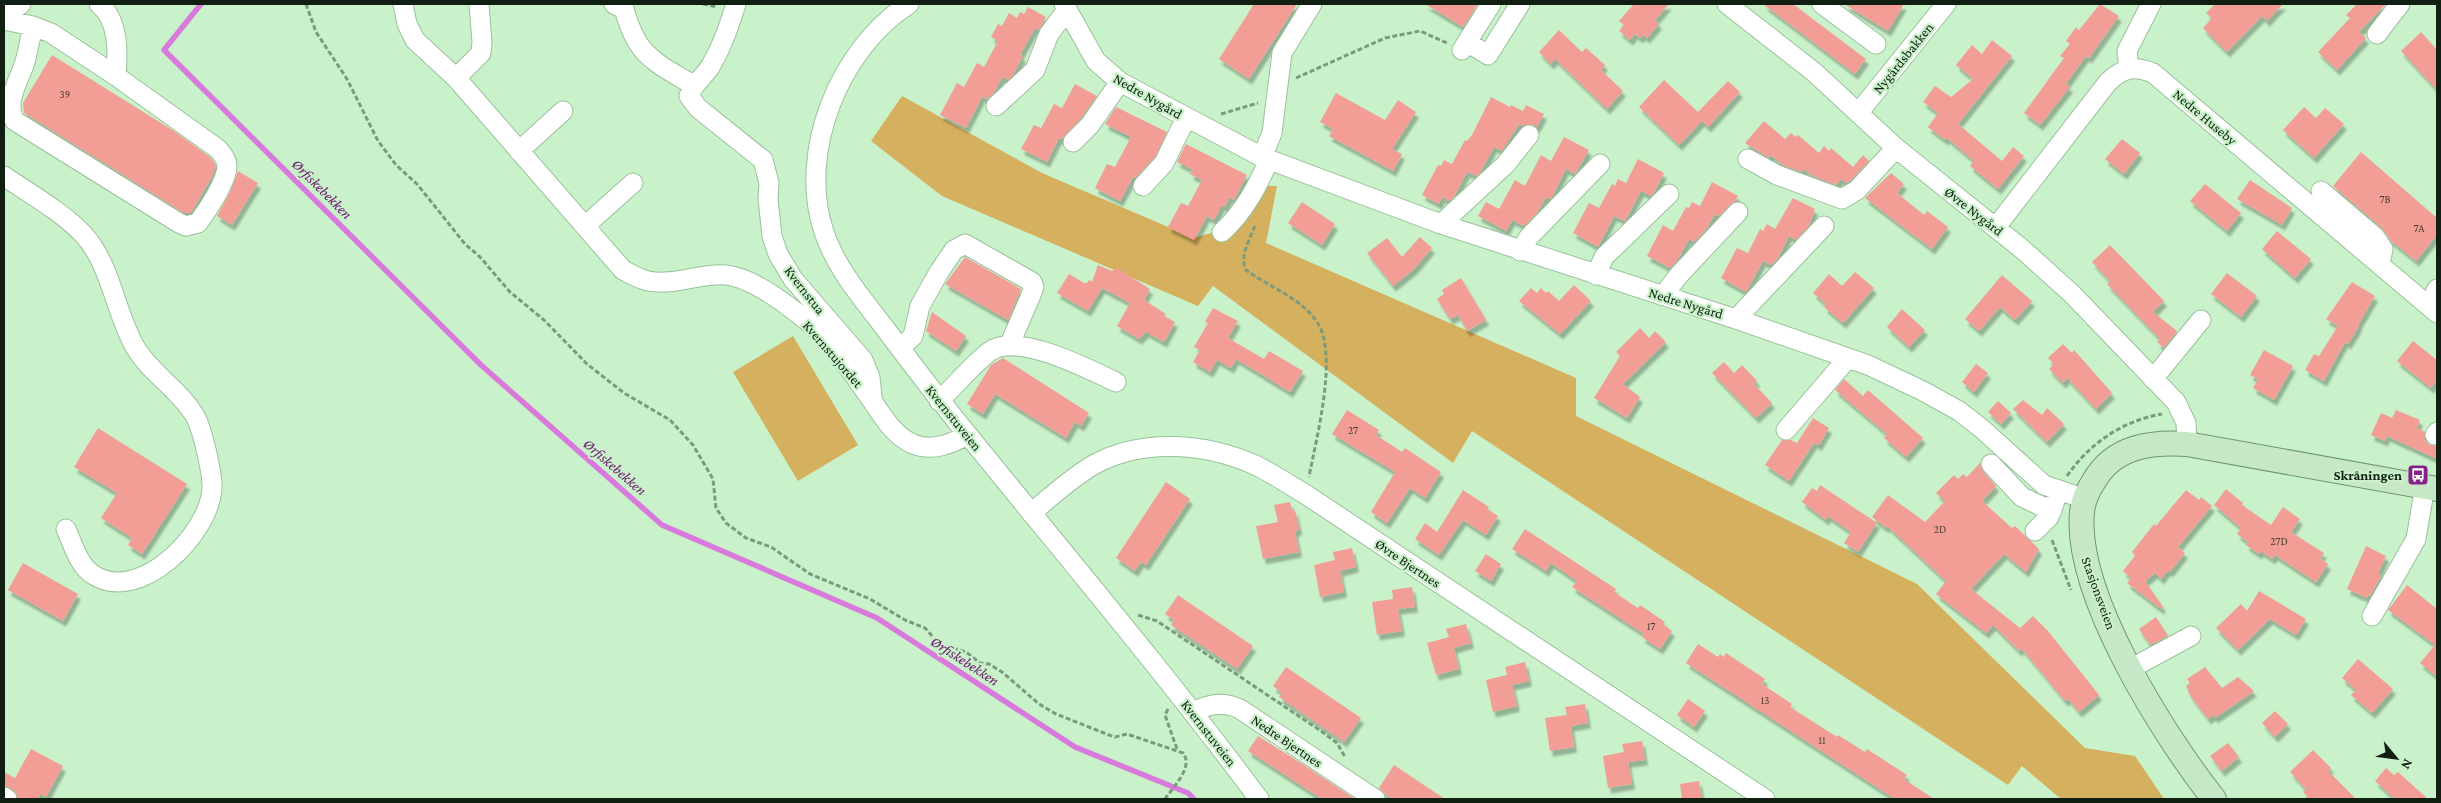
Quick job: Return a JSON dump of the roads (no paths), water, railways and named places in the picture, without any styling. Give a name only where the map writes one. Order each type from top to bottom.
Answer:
[{"type":"main road","name":"Stasjonsveien","points":[[2214,799],[2165,730],[2130,669],[2100,604],[2086,563],[2082,526],[2085,499],[2097,476],[2105,466],[2126,451],[2156,444],[2187,444],[2431,487]]},
{"type":"street","points":[[4,18],[21,4]]},
{"type":"street","points":[[99,4],[110,16],[114,31],[116,76]]},
{"type":"street","name":"Kvernstujordet","points":[[403,4],[411,34],[426,52],[444,64],[623,270],[647,281],[672,282],[709,275],[729,275],[774,296],[813,326],[849,367],[872,400]]},
{"type":"street","points":[[456,78],[481,53],[479,4]]},
{"type":"street","points":[[622,5],[636,42],[646,56],[693,85],[708,70],[718,52],[736,4]]},
{"type":"street","name":"Kvernstuveien","points":[[909,4],[875,32],[845,76],[824,125],[817,151],[815,178],[821,221],[835,259],[939,401],[1193,712],[1259,799]]},
{"type":"street","points":[[1222,232],[1237,218],[1253,192],[1272,133],[1282,53],[1312,4]]},
{"type":"street","points":[[1491,4],[1465,46],[1488,55],[1520,4]]},
{"type":"street","name":"Øvre Nygård","points":[[1727,4],[1814,72],[1896,148],[1996,227],[2071,294],[2182,412],[2186,423],[2187,444]]},
{"type":"street","points":[[1822,4],[1876,44]]},
{"type":"street","name":"Nygårdsbakken","points":[[1859,112],[1946,4]]},
{"type":"street","points":[[1996,227],[2108,82],[2118,72],[2129,68],[2127,51],[2152,4]]},
{"type":"street","points":[[2377,34],[2400,4]]},
{"type":"street","points":[[996,106],[1035,70],[1049,34],[1066,7]]},
{"type":"street","name":"Nedre Nygård","points":[[1066,7],[1096,61],[1120,82],[1265,158],[1441,224],[1736,319],[1848,358],[1923,391],[1959,411],[1981,428],[2038,481],[2059,491],[2085,499]]},
{"type":"street","points":[[4,18],[33,26],[51,33],[116,76],[218,149],[226,160],[226,174],[210,206],[198,223],[186,226],[179,223],[15,122],[11,110],[12,100],[24,65],[33,26]]},
{"type":"street","name":"Nedre Huseby","points":[[2129,68],[2139,68],[2153,73],[2433,309]]},
{"type":"street","points":[[1073,142],[1090,125],[1120,82]]},
{"type":"street","name":"Kvernstua","points":[[693,85],[689,96],[698,108],[763,160],[769,183],[768,199],[772,236],[778,254],[793,279],[863,360],[870,377],[872,400],[890,426],[912,444],[924,447],[936,447],[953,443],[967,435]]},
{"type":"street","points":[[519,151],[563,112]]},
{"type":"street","points":[[1143,186],[1164,163],[1186,118]]},
{"type":"street","points":[[1441,224],[1506,164],[1529,135]]},
{"type":"street","points":[[1748,159],[1777,175],[1842,198],[1857,190],[1896,148]]},
{"type":"street","points":[[1520,251],[1529,237],[1600,164]]},
{"type":"street","points":[[4,176],[71,224],[91,245],[136,348],[196,417],[211,472],[210,502],[206,514],[194,534],[155,570],[137,580],[118,584],[93,575],[81,562],[66,529]]},
{"type":"street","points":[[585,226],[633,183]]},
{"type":"street","points":[[2321,191],[2375,237],[2383,249],[2380,264]]},
{"type":"street","points":[[1596,275],[1604,257],[1669,194]]},
{"type":"street","points":[[1663,296],[1678,276],[1738,212]]},
{"type":"street","points":[[1736,319],[1824,226]]},
{"type":"street","points":[[900,348],[912,336],[920,306],[939,272],[954,250],[965,244],[1032,282],[1034,286],[1008,346]]},
{"type":"street","points":[[2433,309],[2437,288]]},
{"type":"street","points":[[2153,379],[2201,320]]},
{"type":"street","points":[[939,401],[989,352],[1008,346],[1033,348],[1116,382]]},
{"type":"street","points":[[1786,430],[1848,358]]},
{"type":"street","name":"Øvre Bjertnes","points":[[1031,513],[1077,476],[1096,464],[1113,456],[1149,448],[1194,448],[1217,452],[1256,466],[1301,492],[1765,799]]},
{"type":"street","points":[[1992,464],[2022,497],[2052,511]]},
{"type":"street","points":[[2372,616],[2416,539],[2431,487]]},
{"type":"street","points":[[2035,532],[2052,511],[2059,491]]},
{"type":"street","points":[[2130,669],[2191,636]]},
{"type":"street","name":"Nedre Bjertnes","points":[[1193,712],[1218,703],[1230,705],[1375,799]]},
{"type":"waterway","name":"Ørfiskebekken","points":[[201,4],[164,50],[481,365],[662,525],[877,618],[1075,747],[1188,793],[1194,799]]},
{"type":"place","name":"Skråningen","points":[[2418,475]]}]
